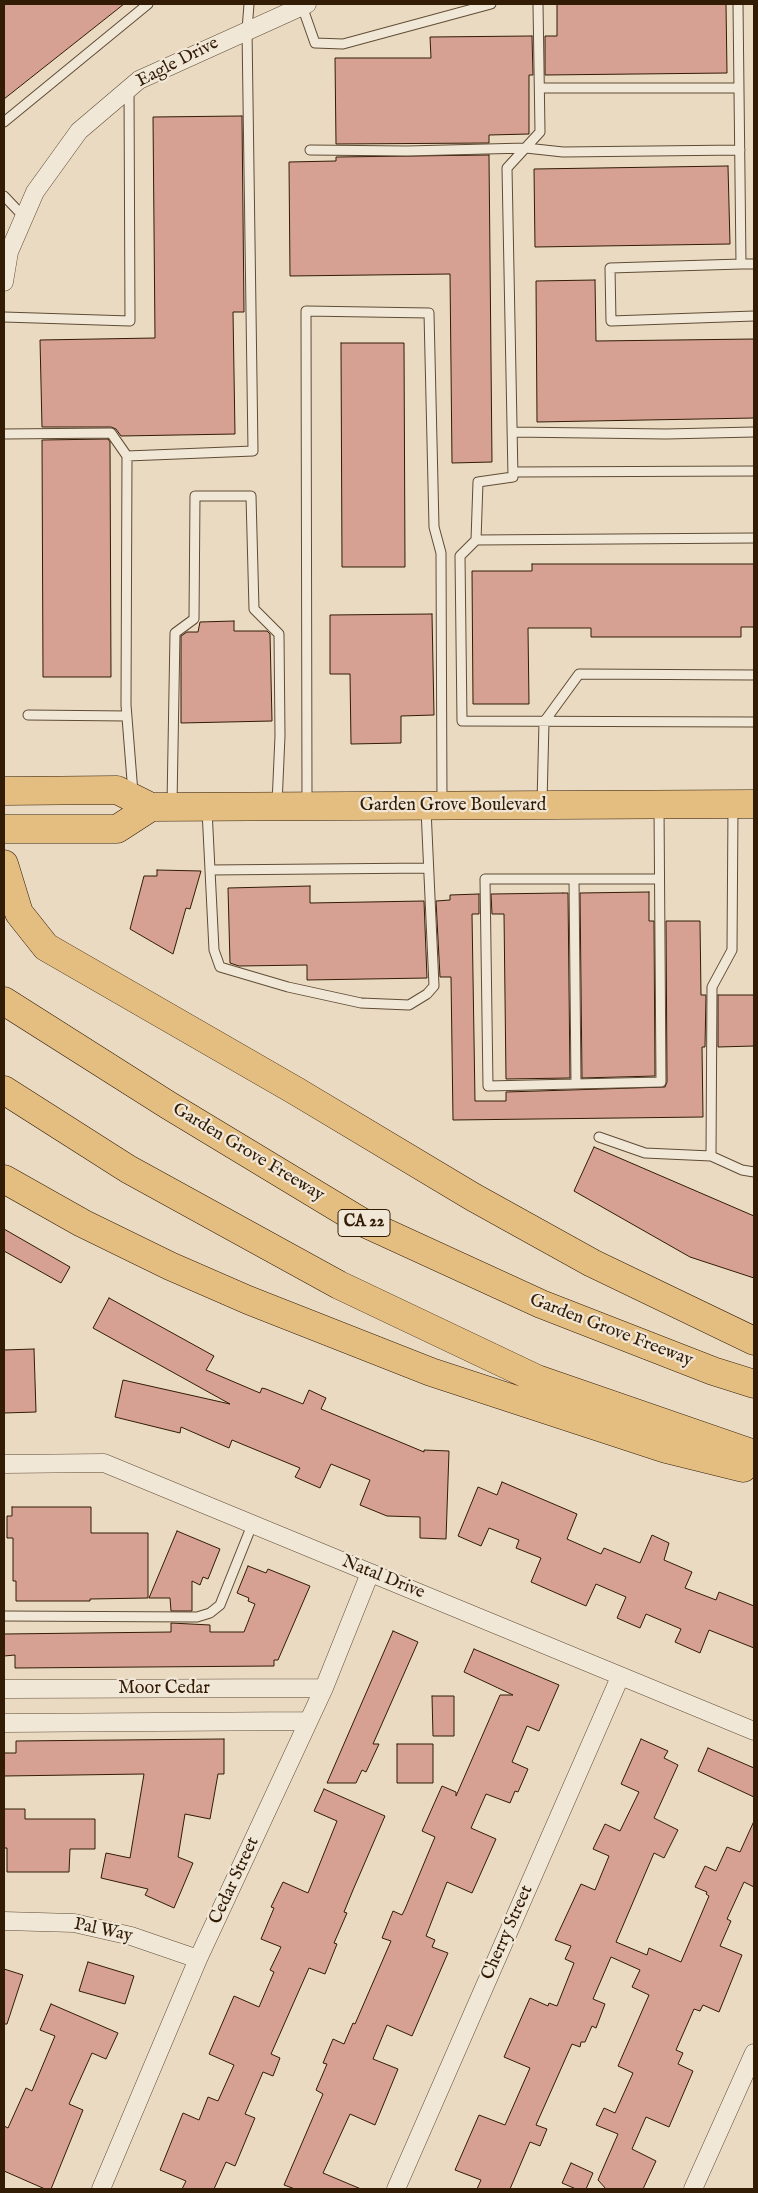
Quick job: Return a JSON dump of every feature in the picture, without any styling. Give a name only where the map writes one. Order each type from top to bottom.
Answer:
[{"type":"main road","name":"Garden Grove Boulevard","points":[[4,791],[117,790],[152,804],[207,807],[744,804]]},
{"type":"main road","points":[[4,829],[117,828],[152,804]]},
{"type":"main road","points":[[4,864],[19,913],[46,946],[490,1206],[592,1263],[725,1329],[754,1341]]},
{"type":"main road","name":"Garden Grove Freeway","points":[[4,1001],[176,1110],[360,1221],[541,1304],[713,1371],[754,1384]]},
{"type":"main road","points":[[4,1090],[128,1169],[339,1285],[538,1379],[754,1454]]},
{"type":"main road","points":[[4,1179],[82,1222],[170,1266],[248,1300],[431,1372],[666,1449],[754,1471]]},
{"type":"street","name":"Eagle Drive","points":[[4,282],[9,252],[35,192],[79,131],[139,80],[304,5]]},
{"type":"street","name":"Natal Drive","points":[[4,1464],[104,1463],[754,1731]]},
{"type":"street","name":"Cedar Street","points":[[101,2189],[198,1959],[324,1688],[370,1573]]},
{"type":"street","name":"Cherry Street","points":[[396,2189],[620,1676]]},
{"type":"street","name":"Moor Cedar","points":[[4,1690],[324,1688]]},
{"type":"street","name":"Moor Cedar","points":[[4,1723],[308,1721]]},
{"type":"street","name":"Pal Way","points":[[4,1920],[74,1923],[131,1936],[198,1959]]},
{"type":"street","points":[[693,2189],[754,2053]]},
{"type":"lane","points":[[4,122],[148,4]]},
{"type":"lane","points":[[127,456],[253,451],[247,30],[249,4]]},
{"type":"lane","points":[[304,5],[316,43],[343,44],[491,4]]},
{"type":"lane","points":[[538,4],[540,132],[507,168],[513,477],[478,482],[476,540],[460,556],[462,722],[754,722]]},
{"type":"lane","points":[[738,4],[741,264]]},
{"type":"lane","points":[[540,88],[739,88]]},
{"type":"lane","points":[[4,318],[130,321],[129,89]]},
{"type":"lane","points":[[310,150],[474,150],[526,148],[563,152],[740,150]]},
{"type":"lane","points":[[4,196],[24,217]]},
{"type":"lane","points":[[754,264],[610,268],[611,322],[754,316]]},
{"type":"lane","points":[[207,807],[214,950],[220,967],[288,987],[362,1003],[409,1005],[427,994],[434,986],[428,868],[434,806],[441,553],[434,527],[429,313],[306,311],[307,806]]},
{"type":"lane","points":[[512,432],[666,434],[754,432]]},
{"type":"lane","points":[[4,434],[111,433],[127,456],[127,716],[152,804]]},
{"type":"lane","points":[[512,472],[754,471]]},
{"type":"lane","points":[[152,804],[175,633],[194,619],[195,496],[251,496],[254,609],[279,634],[280,736],[277,806]]},
{"type":"lane","points":[[476,540],[754,538]]},
{"type":"lane","points":[[542,805],[544,722],[579,674],[754,675]]},
{"type":"lane","points":[[28,715],[127,716]]},
{"type":"lane","points":[[711,1156],[712,987],[732,950],[744,804]]},
{"type":"lane","points":[[659,805],[661,1082],[488,1086],[485,880],[659,879]]},
{"type":"lane","points":[[210,870],[428,868]]},
{"type":"lane","points":[[574,879],[576,1084]]},
{"type":"lane","points":[[599,1137],[645,1153],[711,1156],[742,1170],[754,1172]]},
{"type":"lane","points":[[4,1616],[197,1617],[210,1613],[220,1605],[252,1524]]},
{"type":"building","points":[[4,4],[124,4],[4,99]]},
{"type":"building","points":[[557,4],[726,4],[727,73],[545,75],[545,36],[557,36]]},
{"type":"building","points":[[532,36],[533,75],[529,75],[529,134],[489,135],[489,143],[336,144],[335,58],[431,58],[430,37]]},
{"type":"building","points":[[242,116],[244,312],[233,312],[235,434],[121,436],[116,429],[111,427],[42,427],[40,340],[155,338],[153,117]]},
{"type":"building","points":[[489,155],[492,462],[452,463],[450,274],[290,276],[289,162],[336,161],[336,157]]},
{"type":"building","points":[[728,166],[730,244],[535,247],[534,169]]},
{"type":"building","points":[[595,280],[596,341],[754,339],[754,418],[537,422],[536,281]]},
{"type":"building","points":[[341,343],[404,343],[405,567],[342,567]]},
{"type":"building","points":[[108,439],[110,442],[111,677],[43,677],[42,440]]},
{"type":"building","points":[[532,564],[754,564],[754,627],[741,627],[741,637],[591,637],[591,628],[528,628],[529,704],[473,704],[472,571],[532,571]]},
{"type":"building","points":[[432,614],[434,715],[401,716],[401,743],[351,744],[350,674],[330,674],[330,615]]},
{"type":"building","points":[[234,621],[234,631],[267,631],[270,634],[272,721],[181,723],[181,636],[187,632],[198,632],[200,622]]},
{"type":"building","points":[[157,870],[201,871],[190,909],[186,908],[173,954],[130,929],[144,876],[157,876]]},
{"type":"building","points":[[310,886],[310,903],[424,901],[427,978],[307,980],[307,965],[239,966],[230,963],[228,888]]},
{"type":"building","points":[[649,892],[649,921],[654,921],[655,1076],[582,1078],[580,893]]},
{"type":"building","points":[[568,893],[570,1078],[506,1079],[504,914],[492,914],[491,894]]},
{"type":"building","points":[[479,894],[479,914],[472,914],[475,1101],[506,1101],[506,1092],[665,1087],[667,1082],[666,921],[700,921],[701,995],[706,995],[705,1047],[702,1047],[703,1117],[453,1120],[451,977],[440,977],[436,901],[450,900],[450,895]]},
{"type":"building","points":[[718,995],[754,995],[754,1046],[718,1047]]},
{"type":"building","points":[[594,1147],[754,1216],[754,1278],[690,1257],[574,1191]]},
{"type":"building","points":[[4,1229],[70,1267],[61,1283],[4,1251]]},
{"type":"building","points":[[109,1298],[214,1356],[206,1370],[260,1393],[262,1388],[266,1389],[303,1404],[309,1390],[326,1398],[321,1409],[424,1452],[424,1450],[449,1451],[446,1539],[420,1538],[420,1517],[387,1516],[360,1505],[370,1480],[331,1464],[320,1488],[295,1477],[300,1468],[232,1440],[229,1448],[181,1427],[180,1433],[115,1417],[123,1380],[230,1404],[93,1328]]},
{"type":"building","points":[[34,1349],[36,1412],[4,1413],[4,1350]]},
{"type":"building","points":[[502,1482],[577,1514],[567,1539],[601,1554],[604,1548],[640,1563],[652,1535],[669,1543],[664,1560],[692,1572],[685,1588],[716,1600],[719,1592],[754,1606],[754,1648],[709,1630],[700,1653],[675,1642],[681,1629],[646,1614],[640,1628],[617,1618],[626,1597],[596,1584],[586,1606],[531,1582],[541,1558],[516,1548],[519,1540],[489,1528],[481,1546],[458,1536],[478,1487],[497,1495]]},
{"type":"building","points":[[12,1507],[91,1507],[91,1533],[148,1533],[148,1598],[90,1599],[90,1601],[16,1601],[16,1581],[13,1581],[13,1538],[7,1538],[7,1516],[12,1516]]},
{"type":"building","points":[[177,1531],[220,1549],[208,1579],[203,1577],[200,1585],[192,1581],[192,1611],[171,1611],[170,1598],[149,1598]]},
{"type":"building","points":[[248,1566],[266,1573],[268,1569],[310,1586],[278,1660],[274,1660],[274,1666],[15,1668],[15,1655],[4,1656],[4,1634],[171,1632],[171,1623],[210,1625],[210,1632],[244,1632],[255,1604],[248,1601],[249,1598],[237,1593]]},
{"type":"building","points":[[393,1631],[418,1642],[373,1744],[379,1744],[366,1772],[362,1770],[356,1783],[327,1783]]},
{"type":"building","points":[[474,1649],[559,1685],[539,1731],[527,1726],[512,1762],[528,1769],[518,1792],[515,1791],[510,1803],[486,1794],[471,1828],[496,1839],[472,1893],[447,1882],[426,1936],[435,1940],[432,1947],[448,1953],[412,2036],[387,2025],[373,2059],[398,2069],[375,2125],[350,2114],[323,2173],[361,2189],[295,2189],[284,2185],[323,2094],[316,2090],[327,2064],[323,2063],[333,2039],[344,2044],[353,2023],[355,2024],[391,1941],[382,1938],[393,1911],[402,1915],[405,1909],[435,1837],[422,1831],[442,1786],[456,1792],[456,1796],[500,1695],[513,1695],[464,1672]]},
{"type":"building","points":[[432,1696],[454,1696],[454,1736],[433,1736]]},
{"type":"building","points":[[224,1739],[224,1774],[218,1774],[210,1819],[185,1814],[178,1857],[193,1863],[174,1908],[145,1895],[148,1889],[101,1878],[106,1853],[130,1858],[144,1774],[4,1776],[4,1753],[16,1753],[16,1741]]},
{"type":"building","points":[[641,1739],[668,1751],[664,1758],[678,1765],[654,1818],[678,1830],[664,1858],[654,1853],[616,1942],[647,1955],[649,1948],[681,1962],[709,1896],[706,1894],[707,1892],[695,1887],[705,1866],[716,1871],[727,1847],[740,1852],[754,1821],[754,1887],[744,1882],[727,1919],[731,1921],[720,1946],[742,1955],[719,2012],[703,2005],[700,2011],[694,2009],[676,2050],[683,2053],[678,2064],[693,2071],[669,2127],[646,2117],[632,2149],[656,2161],[643,2189],[606,2189],[598,2180],[618,2134],[596,2125],[604,2108],[615,2113],[633,2073],[618,2066],[649,1995],[632,1987],[640,1970],[611,1957],[593,1999],[605,2004],[596,2028],[592,2026],[585,2042],[581,2042],[580,2047],[572,2044],[536,2125],[547,2129],[540,2146],[530,2142],[510,2189],[477,2189],[481,2180],[455,2170],[479,2115],[505,2125],[530,2068],[504,2057],[530,1998],[548,2006],[549,2003],[557,2006],[574,1963],[565,1959],[571,1946],[555,1940],[581,1884],[595,1890],[609,1856],[593,1849],[605,1824],[620,1831],[639,1792],[621,1784]]},
{"type":"building","points":[[397,1744],[433,1744],[433,1783],[397,1783]]},
{"type":"building","points":[[708,1748],[754,1768],[754,1797],[698,1771]]},
{"type":"building","points":[[324,1789],[385,1816],[344,1912],[347,1913],[334,1943],[337,1944],[325,1974],[309,1968],[271,2054],[280,2058],[273,2076],[263,2072],[245,2114],[255,2118],[235,2166],[226,2162],[214,2189],[182,2189],[186,2181],[160,2170],[183,2113],[199,2120],[208,2097],[218,2101],[234,2065],[209,2054],[234,1996],[259,2007],[274,1972],[270,1970],[281,1947],[261,1939],[274,1908],[271,1907],[283,1882],[308,1893],[337,1821],[314,1811]]},
{"type":"building","points":[[4,1809],[25,1809],[25,1819],[95,1819],[95,1849],[70,1849],[69,1872],[7,1872],[7,1848],[4,1848]]},
{"type":"building","points":[[88,1962],[134,1976],[125,2004],[79,1991]]},
{"type":"building","points":[[4,1969],[23,1975],[7,2024],[4,2024]]},
{"type":"building","points":[[51,2004],[118,2033],[106,2059],[92,2053],[69,2104],[83,2110],[51,2189],[45,2189],[4,2171],[4,2126],[8,2128],[26,2088],[32,2091],[55,2036],[40,2030]]},
{"type":"building","points":[[571,2163],[593,2173],[586,2189],[576,2189],[562,2183]]}]
